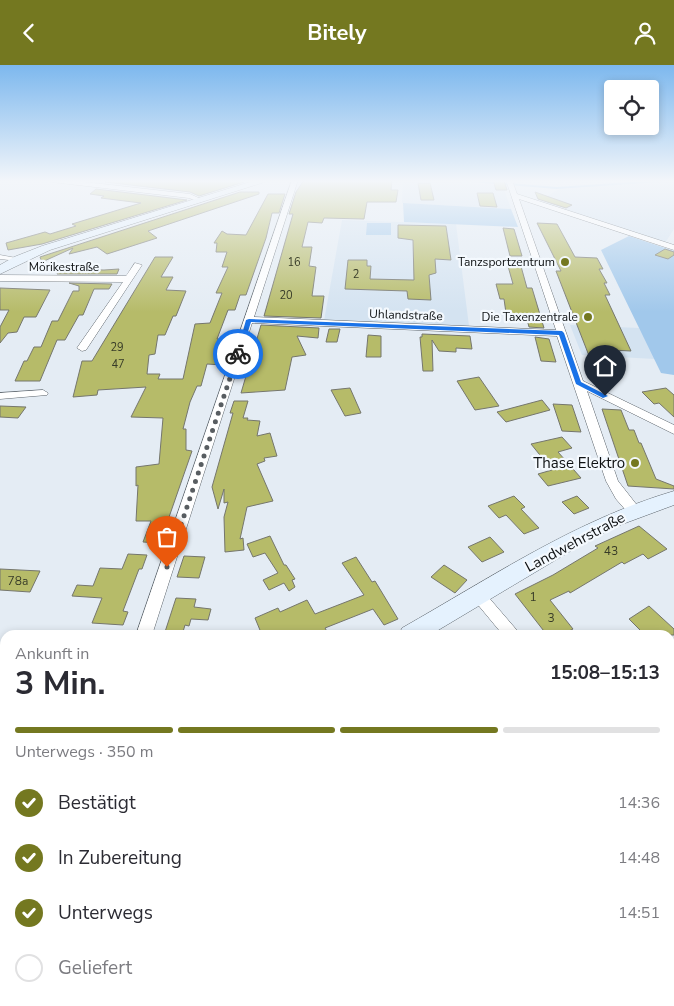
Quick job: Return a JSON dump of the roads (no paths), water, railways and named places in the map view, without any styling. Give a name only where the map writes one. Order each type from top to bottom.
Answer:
[{"type":"main road","points":[[0,270],[18,259],[46,248],[123,224]]},
{"type":"main road","name":"Landwehrstraße","points":[[419,630],[552,551],[635,512],[674,498]]},
{"type":"street","points":[[146,630],[281,224]]},
{"type":"street","points":[[524,224],[612,481],[635,512]]},
{"type":"street","points":[[611,224],[674,248]]},
{"type":"street","points":[[0,257],[18,259]]},
{"type":"street","points":[[82,348],[138,265]]},
{"type":"street","name":"Mörikestraße","points":[[0,277],[128,279]]},
{"type":"street","name":"Uhlandstraße","points":[[249,320],[562,333]]},
{"type":"street","points":[[578,383],[674,430]]},
{"type":"street","points":[[0,396],[43,393]]},
{"type":"street","points":[[479,596],[509,630]]},
{"type":"place","name":"Tanzsportzentrum","points":[[565,262]]},
{"type":"place","name":"Die Taxenzentrale","points":[[588,317]]},
{"type":"place","name":"Thase Elektro","points":[[635,463]]}]
